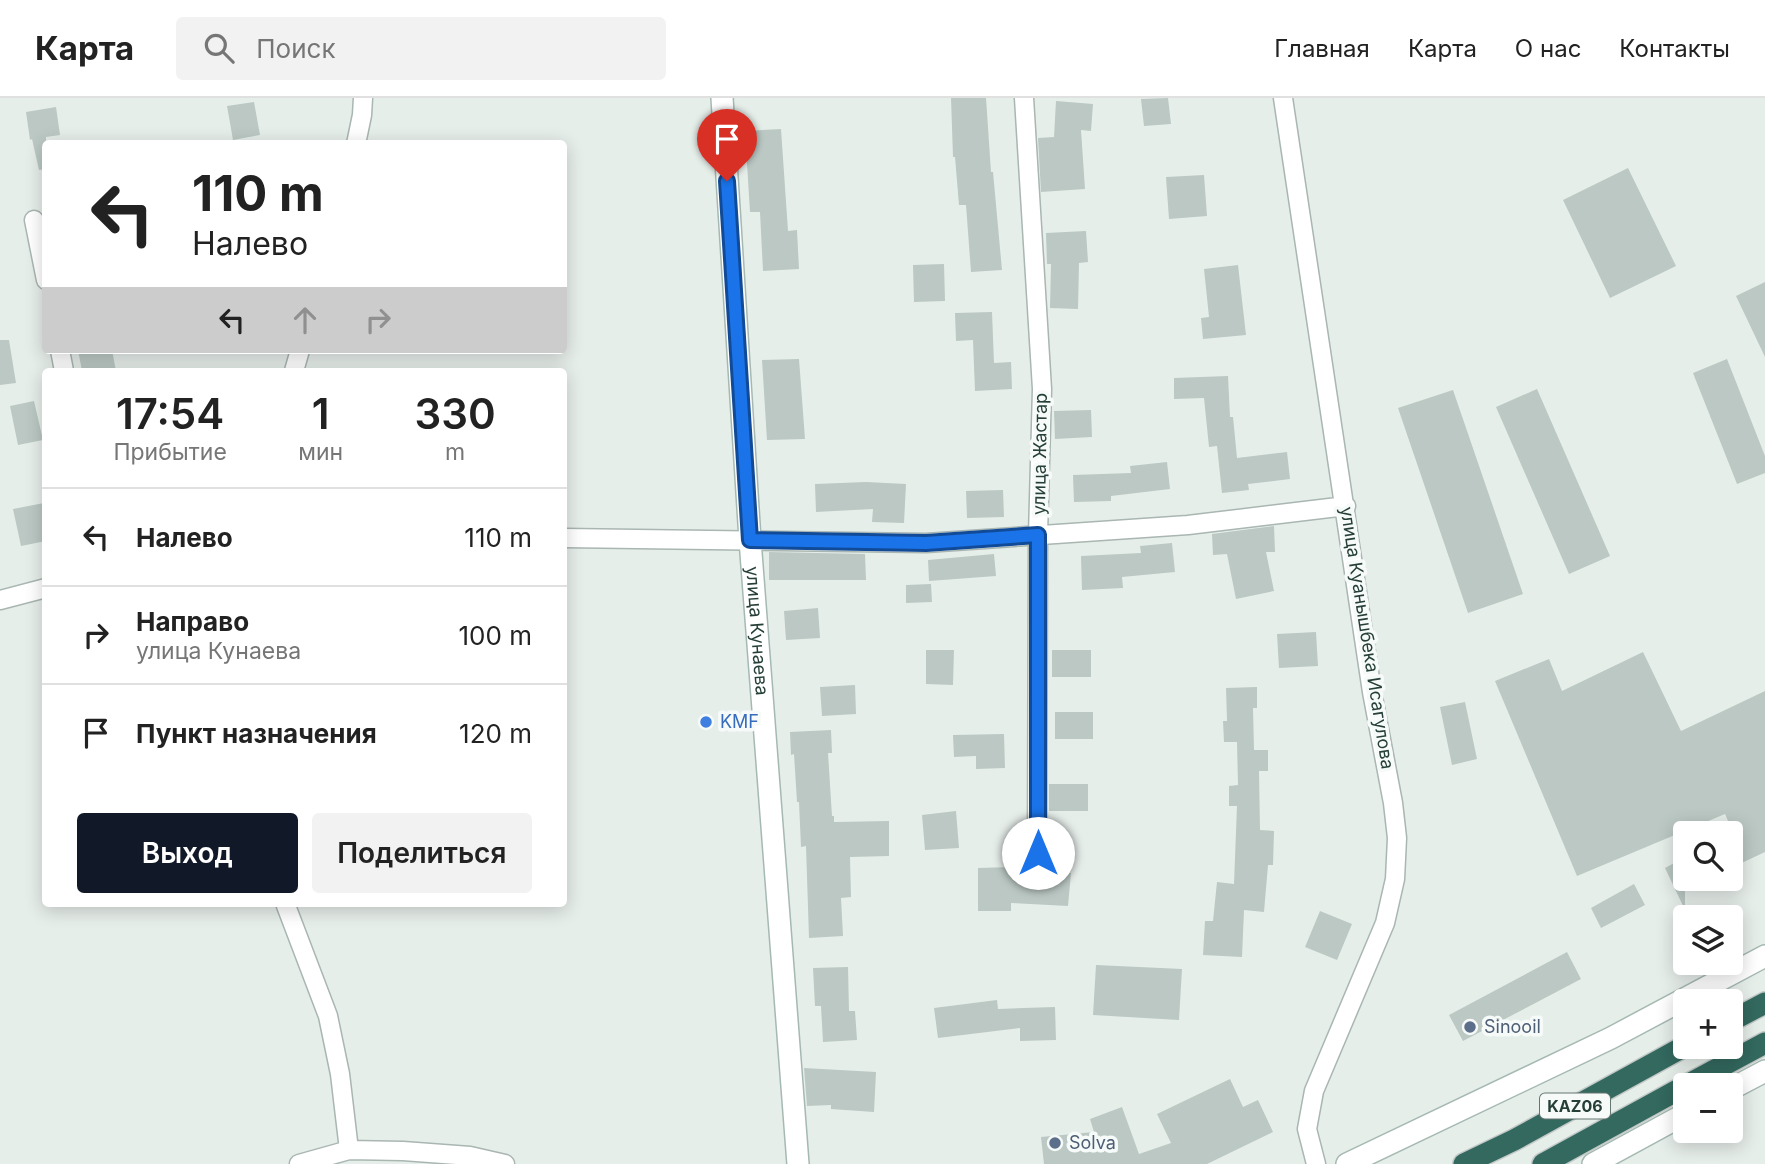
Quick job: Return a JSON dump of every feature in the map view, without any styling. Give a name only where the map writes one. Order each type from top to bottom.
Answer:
[{"type":"highway","points":[[1743,1015],[1765,1003]]},
{"type":"highway","name":"KАZ06","points":[[1710,1073],[1765,1043]]},
{"type":"highway","name":"KАZ06","points":[[1464,1164],[1514,1140],[1673,1053]]},
{"type":"highway","name":"KАZ06","points":[[1543,1164],[1673,1093]]},
{"type":"main road","name":"улица Кунаева","points":[[722,98],[750,540],[798,1164]]},
{"type":"main road","points":[[1347,1164],[1611,1038],[1765,956]]},
{"type":"main road","points":[[1743,1083],[1765,1071]]},
{"type":"main road","points":[[1593,1164],[1673,1121]]},
{"type":"street","points":[[357,140],[363,98]]},
{"type":"street","name":"улица Жастар","points":[[1024,98],[1042,389],[1038,535],[1038,853]]},
{"type":"street","name":"улица Куанышбека Исагулова","points":[[1283,98],[1372,692],[1394,803],[1397,838],[1395,879],[1385,923],[1314,1091],[1307,1129],[1315,1164]]},
{"type":"street","points":[[34,220],[42,260]]},
{"type":"street","points":[[567,538],[926,543],[1188,525],[1346,506]]},
{"type":"street","points":[[0,600],[42,589]]},
{"type":"street","points":[[287,907],[328,1016],[340,1074],[349,1150]]},
{"type":"street","points":[[299,1164],[349,1150],[457,1155],[505,1164]]},
{"type":"building","points":[[951,98],[986,98],[1002,270],[971,272],[966,205],[959,205],[953,157]]},
{"type":"building","points":[[1168,98],[1171,124],[1144,126],[1141,99]]},
{"type":"building","points":[[1056,101],[1093,104],[1091,131],[1081,130],[1085,189],[1041,192],[1038,138],[1054,137]]},
{"type":"building","points":[[254,102],[260,135],[233,140],[227,106]]},
{"type":"building","points":[[56,107],[60,135],[42,140],[42,170],[39,170],[32,139],[30,140],[26,112]]},
{"type":"building","points":[[781,129],[788,231],[797,230],[799,269],[763,271],[760,212],[750,212],[745,131]]},
{"type":"building","points":[[1628,168],[1676,266],[1610,298],[1563,200]]},
{"type":"building","points":[[1204,175],[1207,216],[1169,219],[1166,177]]},
{"type":"building","points":[[1086,231],[1088,262],[1079,263],[1078,309],[1050,308],[1051,264],[1047,264],[1046,233]]},
{"type":"building","points":[[944,264],[945,301],[914,302],[913,265]]},
{"type":"building","points":[[1238,265],[1246,335],[1203,339],[1201,318],[1209,317],[1204,269]]},
{"type":"building","points":[[1765,282],[1765,357],[1736,296]]},
{"type":"building","points":[[992,312],[994,363],[1011,362],[1012,389],[975,391],[973,340],[956,341],[955,313]]},
{"type":"building","points":[[0,340],[9,340],[16,383],[0,385]]},
{"type":"building","points":[[79,354],[113,354],[115,368],[81,368]]},
{"type":"building","points":[[799,359],[805,439],[767,440],[762,360]]},
{"type":"building","points":[[1727,359],[1765,456],[1765,473],[1737,484],[1693,373]]},
{"type":"building","points":[[1228,376],[1230,417],[1233,417],[1237,458],[1287,452],[1290,479],[1248,484],[1249,490],[1222,493],[1217,446],[1209,447],[1204,398],[1174,399],[1174,378]]},
{"type":"building","points":[[1537,389],[1610,556],[1569,574],[1496,407]]},
{"type":"building","points":[[1453,390],[1523,594],[1468,613],[1398,408]]},
{"type":"building","points":[[34,401],[42,440],[18,445],[10,406]]},
{"type":"building","points":[[1091,410],[1092,437],[1055,439],[1054,411]]},
{"type":"building","points":[[1167,462],[1170,489],[1111,496],[1111,501],[1074,502],[1073,475],[1131,473],[1130,466]]},
{"type":"building","points":[[815,484],[906,484],[904,523],[872,522],[873,509],[816,512]]},
{"type":"building","points":[[1003,490],[1004,517],[967,518],[966,491]]},
{"type":"building","points":[[42,503],[42,542],[21,546],[13,509]]},
{"type":"building","points":[[1274,526],[1275,552],[1266,552],[1274,591],[1236,599],[1227,554],[1213,555],[1212,534]]},
{"type":"building","points":[[1172,543],[1175,572],[1122,577],[1123,588],[1082,590],[1081,556],[1141,553],[1140,546]]},
{"type":"building","points":[[769,552],[865,554],[866,580],[769,580]]},
{"type":"building","points":[[994,554],[996,576],[929,581],[928,560]]},
{"type":"building","points":[[931,584],[932,602],[906,603],[906,585]]},
{"type":"building","points":[[818,608],[820,638],[786,640],[784,611]]},
{"type":"building","points":[[1316,632],[1318,666],[1279,668],[1277,634]]},
{"type":"building","points":[[926,650],[954,650],[953,685],[926,684]]},
{"type":"building","points":[[1052,650],[1091,650],[1091,677],[1052,677]]},
{"type":"building","points":[[1643,652],[1681,731],[1765,691],[1765,852],[1743,862],[1743,821],[1728,821],[1725,814],[1708,821],[1673,821],[1673,836],[1577,876],[1495,681],[1549,659],[1562,691]]},
{"type":"building","points":[[855,685],[856,714],[822,716],[820,687]]},
{"type":"building","points":[[1257,687],[1257,708],[1253,708],[1254,750],[1268,750],[1268,771],[1259,771],[1260,830],[1274,831],[1273,865],[1268,865],[1264,912],[1244,910],[1242,957],[1203,955],[1205,921],[1213,921],[1217,882],[1234,884],[1237,806],[1229,806],[1229,786],[1238,785],[1237,742],[1224,742],[1223,721],[1227,721],[1226,688]]},
{"type":"building","points":[[1465,702],[1477,759],[1452,765],[1440,707]]},
{"type":"building","points":[[1055,712],[1093,712],[1093,739],[1055,739]]},
{"type":"building","points":[[831,730],[832,753],[828,753],[834,822],[889,821],[889,856],[850,857],[851,897],[841,898],[843,936],[809,938],[806,846],[801,847],[799,802],[790,732]]},
{"type":"building","points":[[1004,734],[1005,768],[976,769],[976,756],[954,757],[953,735]]},
{"type":"building","points":[[1049,784],[1088,784],[1088,811],[1049,811]]},
{"type":"building","points":[[956,811],[959,848],[925,850],[922,815]]},
{"type":"building","points":[[1673,864],[1673,885],[1665,868]]},
{"type":"building","points":[[1011,867],[1071,873],[1068,906],[1011,903],[1011,911],[978,911],[978,868]]},
{"type":"building","points":[[1634,884],[1645,905],[1601,928],[1591,908]]},
{"type":"building","points":[[1676,891],[1685,891],[1685,905]]},
{"type":"building","points":[[1320,911],[1352,924],[1337,960],[1305,947]]},
{"type":"building","points":[[1567,952],[1581,979],[1463,1041],[1449,1015]]},
{"type":"building","points":[[1096,965],[1182,969],[1179,1020],[1093,1015]]},
{"type":"building","points":[[848,967],[849,1011],[855,1011],[857,1040],[823,1042],[821,1006],[815,1006],[813,968]]},
{"type":"building","points":[[997,1000],[998,1009],[1055,1007],[1056,1040],[1020,1041],[1020,1028],[938,1038],[934,1008]]},
{"type":"building","points":[[804,1068],[876,1072],[874,1112],[831,1109],[831,1105],[807,1106]]},
{"type":"building","points":[[1230,1079],[1243,1107],[1258,1100],[1273,1132],[1207,1164],[1044,1164],[1041,1137],[1094,1132],[1090,1119],[1122,1107],[1139,1154],[1171,1143],[1157,1114]]},
{"type":"place","name":"KMF","points":[[706,722]]},
{"type":"place","name":"Sinooil","points":[[1470,1027]]},
{"type":"place","name":"Solva","points":[[1055,1143]]},
{"type":"route","points":[[727,181],[750,540],[926,543],[1038,535],[1038,853]]}]
